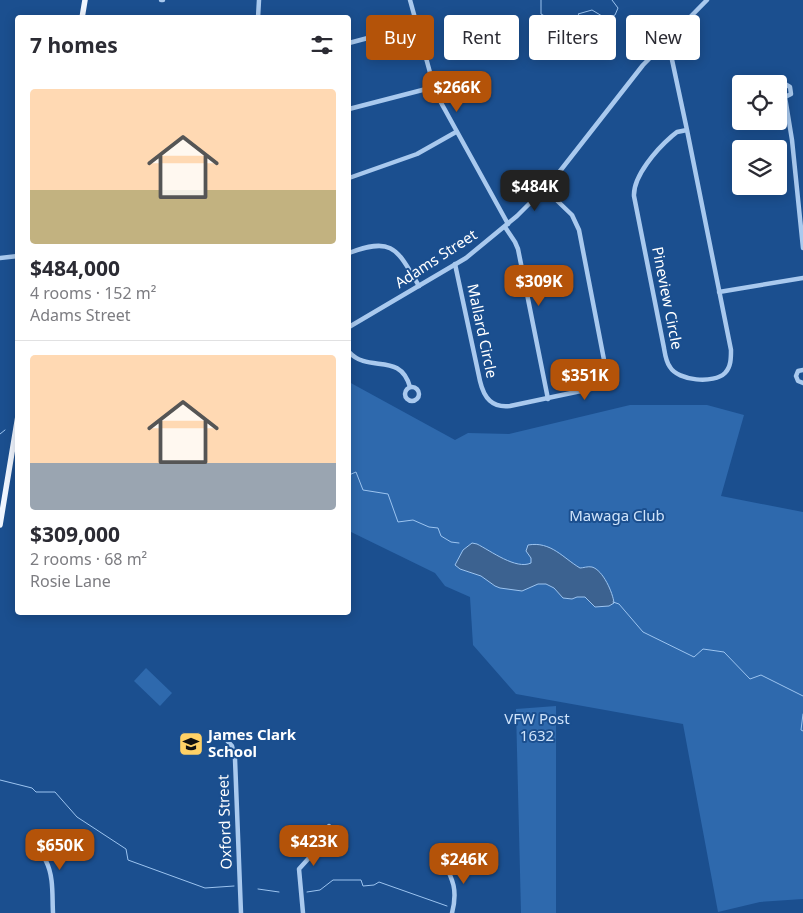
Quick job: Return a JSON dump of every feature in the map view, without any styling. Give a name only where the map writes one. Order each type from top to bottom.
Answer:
[{"type":"main road","points":[[82,15],[85,0]]},
{"type":"main road","points":[[0,526],[14,462]]},
{"type":"street","points":[[258,15],[259,0]]},
{"type":"street","points":[[410,0],[414,15]]},
{"type":"street","name":"Adams Street","points":[[692,15],[707,0]]},
{"type":"street","points":[[351,42],[366,38]]},
{"type":"street","points":[[427,60],[434,87],[518,249],[548,399]]},
{"type":"street","name":"Adams Street","points":[[351,326],[455,264],[506,225],[545,189],[648,60]]},
{"type":"street","name":"Pineview Circle","points":[[673,60],[687,130],[719,292],[731,350],[729,366],[725,374],[709,379],[681,376],[670,368],[666,357],[634,192],[640,174],[667,140],[677,132],[687,130]]},
{"type":"street","points":[[787,85],[790,87],[791,94],[787,96]]},
{"type":"street","points":[[351,108],[434,87]]},
{"type":"street","points":[[787,109],[803,248]]},
{"type":"street","points":[[351,177],[417,154],[456,132]]},
{"type":"street","name":"Mallard Circle","points":[[455,264],[478,374],[486,398],[494,405],[503,407],[595,388],[604,380],[606,369],[578,224],[571,213],[545,189]]},
{"type":"street","points":[[351,252],[374,245],[391,248],[401,258],[418,286]]},
{"type":"street","points":[[0,258],[15,256]]},
{"type":"street","points":[[719,292],[803,278]]},
{"type":"street","points":[[351,354],[362,362],[386,363],[397,367],[407,379],[410,387]]},
{"type":"street","points":[[803,370],[798,371],[796,376],[798,381],[803,383]]},
{"type":"street","name":"Oxford Street","points":[[222,735],[232,746],[235,759],[241,913]]},
{"type":"street","points":[[303,913],[299,870],[327,838],[329,826]]},
{"type":"street","points":[[34,836],[36,845],[46,862],[51,876],[53,913]]},
{"type":"street","points":[[443,860],[455,887],[452,913]]},
{"type":"green space","name":"Mawaga Club","points":[[351,383],[455,440],[468,433],[509,434],[630,405],[707,405],[744,415],[721,496],[803,512],[803,899],[760,902],[718,912],[683,724],[516,694],[473,645],[470,597],[445,586],[435,573],[351,532]]},
{"type":"green space","points":[[146,668],[172,693],[160,706],[134,681]]},
{"type":"green space","name":"VFW Post 1632","points":[[556,706],[556,913],[521,913],[516,709]]},
{"type":"shaded area","points":[[472,543],[518,564],[531,563],[531,558],[526,551],[528,545],[536,544],[550,548],[580,568],[590,567],[600,572],[607,582],[614,603],[609,606],[595,607],[585,597],[563,598],[554,588],[546,584],[538,584],[522,591],[495,586],[481,576],[460,569],[455,565],[463,550]]},
{"type":"waterway","points":[[541,0],[541,14],[552,20],[564,16],[577,25],[585,22],[578,14],[592,10],[607,19],[615,15],[618,8],[612,0]]},
{"type":"waterway","points":[[0,434],[5,430]]},
{"type":"waterway","points":[[351,474],[356,472],[363,490],[388,494],[398,522],[413,520],[429,527],[438,528],[441,536],[451,542],[459,543]]},
{"type":"waterway","points":[[613,602],[619,604],[643,632],[694,657],[703,649],[724,652],[750,679],[761,675],[803,696]]},
{"type":"waterway","points":[[803,714],[801,730],[803,731]]},
{"type":"waterway","points":[[0,780],[32,788],[36,792],[55,792],[77,817],[126,849],[128,860],[205,888],[234,886]]},
{"type":"waterway","points":[[307,892],[320,890],[333,880],[361,880],[363,886],[374,885],[379,882],[447,906]]},
{"type":"waterway","points":[[258,889],[279,892]]},
{"type":"place","name":"James Clark School","points":[[191,744]]}]
